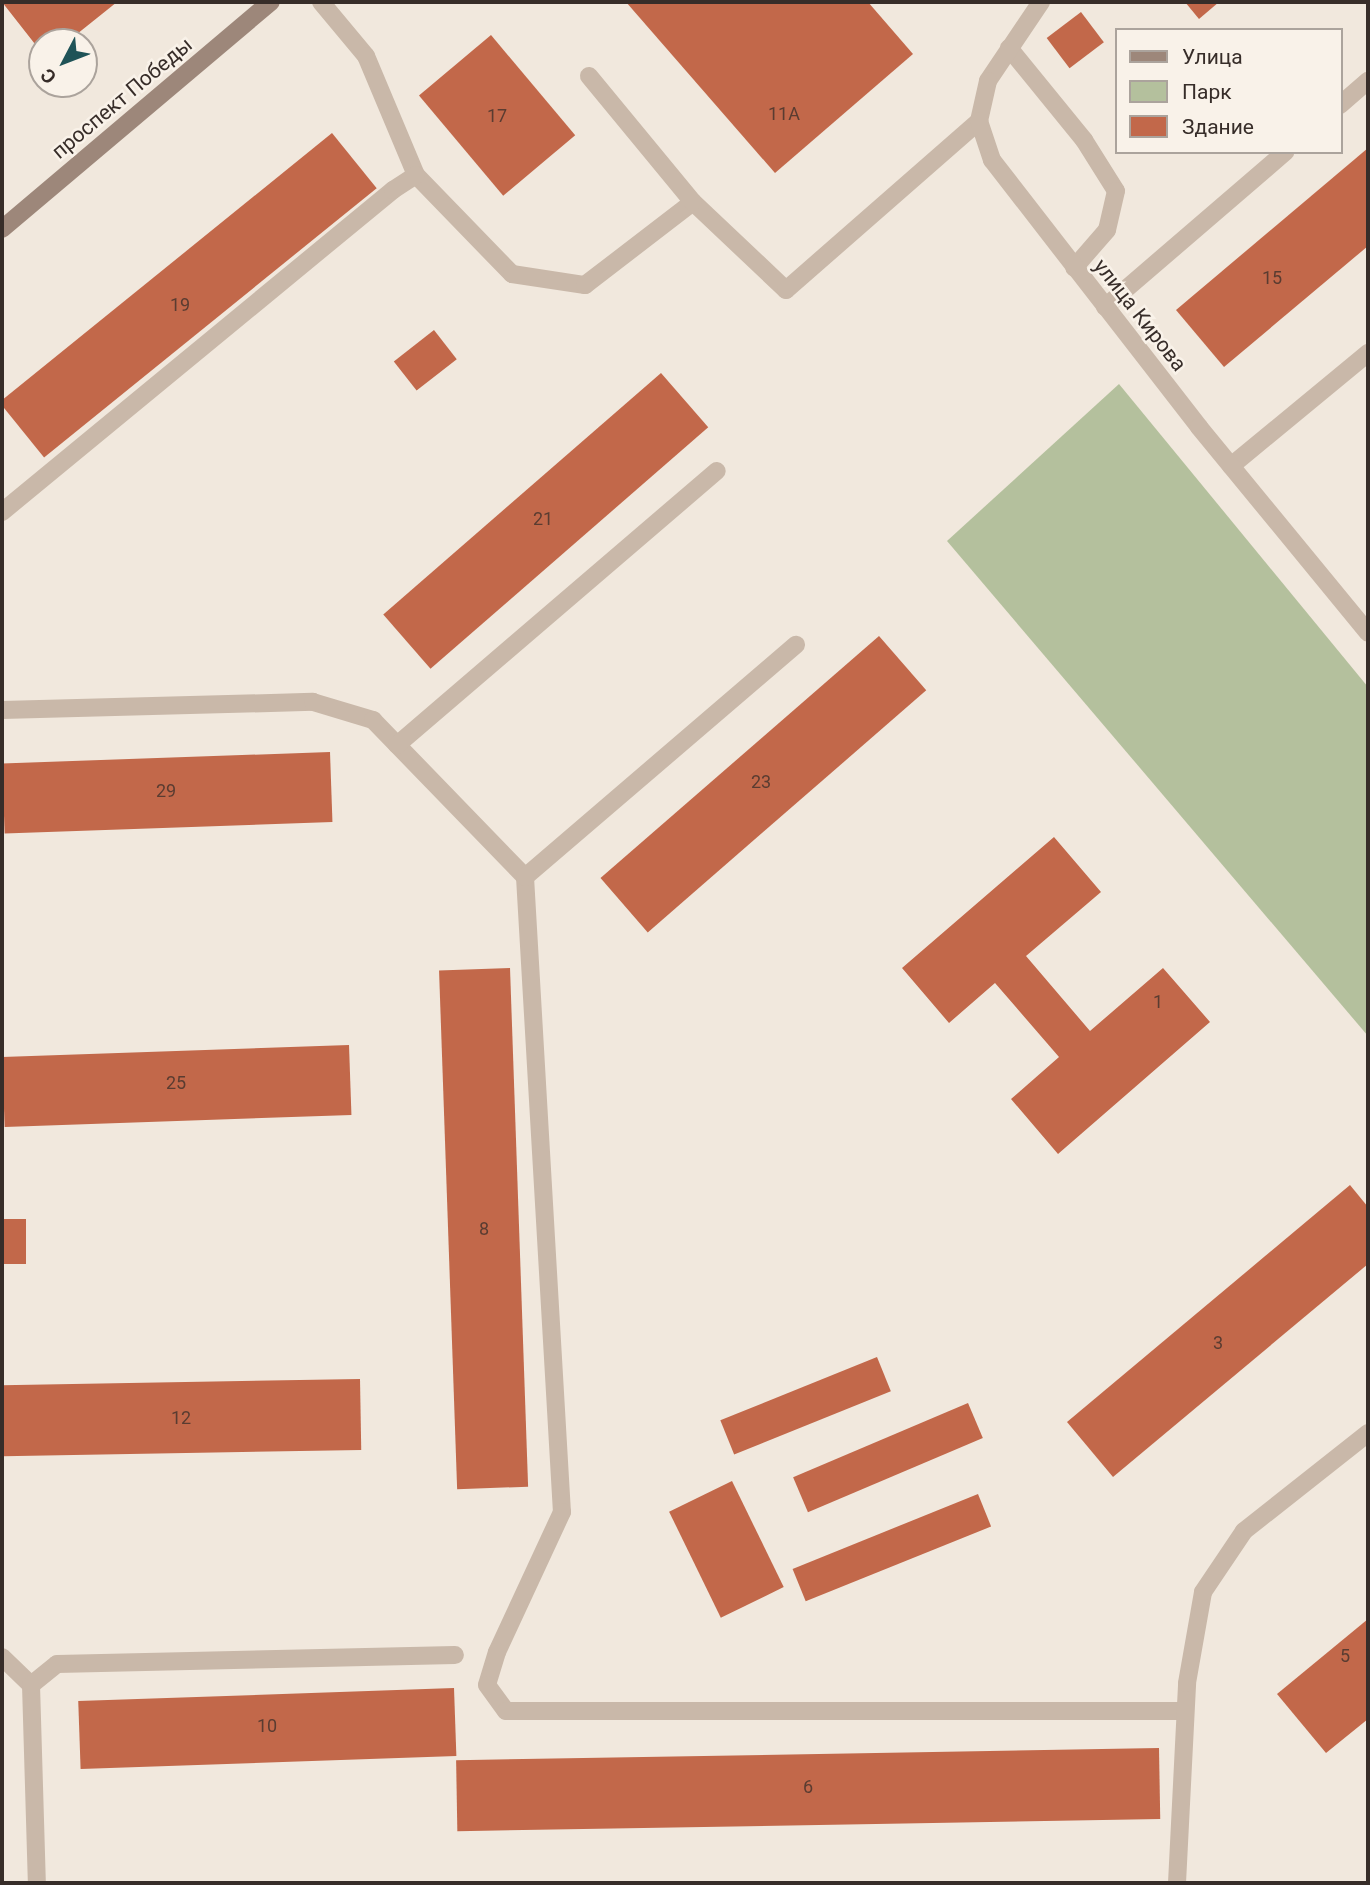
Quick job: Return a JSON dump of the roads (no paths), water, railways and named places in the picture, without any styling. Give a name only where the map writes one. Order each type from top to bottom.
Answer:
[{"type":"main road","name":"проспект Победы","points":[[2,229],[271,2]]},
{"type":"street","points":[[321,2],[366,57],[416,175],[512,274],[585,285],[693,202]]},
{"type":"street","points":[[589,76],[693,202],[786,290],[978,121],[988,81],[1041,3]]},
{"type":"street","points":[[1009,48],[1084,140],[1116,191],[1107,230],[1074,268]]},
{"type":"street","points":[[1342,103],[1368,81]]},
{"type":"street","name":"улица Кирова","points":[[978,121],[992,160],[1074,268],[1368,633]]},
{"type":"street","points":[[1105,307],[1283,154]]},
{"type":"street","points":[[2,512],[393,190],[416,175]]},
{"type":"street","points":[[1231,466],[1368,353]]},
{"type":"street","points":[[397,745],[717,471]]},
{"type":"street","points":[[525,877],[796,645]]},
{"type":"street","points":[[2,710],[313,702],[373,720],[525,877],[562,1512],[497,1652],[487,1685],[506,1711],[1185,1711]]},
{"type":"street","points":[[1177,1883],[1187,1683],[1203,1592],[1244,1531],[1368,1433]]},
{"type":"street","points":[[31,1685],[58,1664],[455,1655]]},
{"type":"street","points":[[2,1657],[31,1685],[37,1883]]}]
